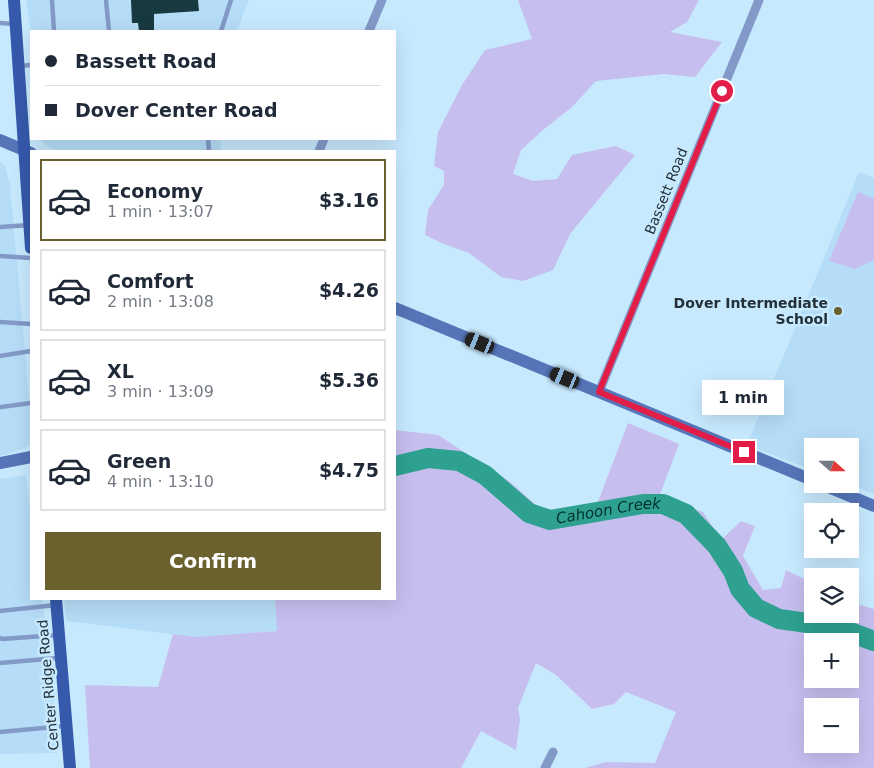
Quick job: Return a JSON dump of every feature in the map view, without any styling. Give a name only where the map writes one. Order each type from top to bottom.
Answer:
[{"type":"main road","points":[[14,0],[16,24],[25,66],[30,236]]},
{"type":"main road","name":"Center Ridge Road","points":[[57,602],[70,768]]},
{"type":"street","points":[[369,30],[382,0]]},
{"type":"street","name":"Bassett Road","points":[[599,392],[759,0]]},
{"type":"street","points":[[0,140],[27,152]]},
{"type":"street","points":[[396,308],[804,477]]},
{"type":"street","points":[[0,463],[30,457]]},
{"type":"street","points":[[843,493],[874,506]]},
{"type":"street","points":[[545,768],[553,752]]},
{"type":"lane","points":[[52,0],[54,30]]},
{"type":"lane","points":[[106,0],[109,30]]},
{"type":"lane","points":[[221,30],[231,0]]},
{"type":"lane","points":[[0,23],[16,24]]},
{"type":"lane","points":[[0,227],[29,225]]},
{"type":"lane","points":[[0,256],[30,258]]},
{"type":"lane","points":[[0,322],[30,324]]},
{"type":"lane","points":[[0,356],[30,351]]},
{"type":"lane","points":[[1,407],[30,403]]},
{"type":"lane","points":[[0,610],[57,602]]},
{"type":"lane","points":[[0,638],[59,635]]},
{"type":"lane","points":[[0,663],[61,658]]},
{"type":"lane","points":[[0,732],[67,726]]},
{"type":"shaded area","points":[[26,0],[249,0],[237,30],[30,30]]},
{"type":"shaded area","points":[[518,0],[699,0],[687,22],[670,32],[722,42],[695,77],[664,74],[596,81],[572,107],[521,150],[513,174],[533,181],[557,179],[572,155],[616,146],[635,155],[570,234],[553,270],[523,281],[501,277],[469,253],[425,235],[428,210],[444,185],[444,171],[434,166],[438,132],[462,85],[485,50],[532,39]]},
{"type":"shaded area","points":[[41,140],[221,140],[221,150],[54,150]]},
{"type":"shaded area","points":[[0,162],[5,166],[10,185],[30,409],[30,442],[25,448],[0,456]]},
{"type":"shaded area","name":"Dover Intermediate School","points":[[859,172],[874,178],[874,494],[859,488],[859,438],[804,438],[804,467],[747,445]]},
{"type":"shaded area","points":[[858,192],[874,199],[874,260],[855,269],[829,261]]},
{"type":"shaded area","points":[[628,423],[679,444],[659,497],[703,512],[721,540],[741,521],[755,526],[743,556],[763,590],[781,588],[786,570],[804,579],[804,623],[859,623],[859,605],[874,609],[874,768],[585,768],[606,762],[655,763],[676,712],[626,692],[614,704],[592,709],[555,674],[536,663],[518,708],[520,720],[516,750],[481,731],[461,768],[90,768],[85,685],[158,687],[173,634],[195,637],[277,631],[275,600],[396,600],[396,430],[438,435],[510,482],[543,511],[596,507]]},
{"type":"shaded area","points":[[26,475],[30,507],[30,600],[42,600],[52,674],[57,753],[0,754],[0,479]]},
{"type":"shaded area","points":[[64,600],[275,600],[278,631],[195,637],[66,621]]},
{"type":"building","points":[[131,0],[198,0],[199,11],[154,14],[154,30],[139,30],[138,23],[132,23]]},
{"type":"waterway","name":"Cahoon Creek","points":[[396,466],[428,458],[459,461],[485,475],[529,513],[550,520],[643,504],[663,504],[686,514],[717,546],[733,571],[740,589],[756,608],[779,619],[836,627],[874,641]]},
{"type":"place","name":"Dover Intermediate School","points":[[838,311]]},
{"type":"route","points":[[722,91],[599,392],[744,452]]}]
